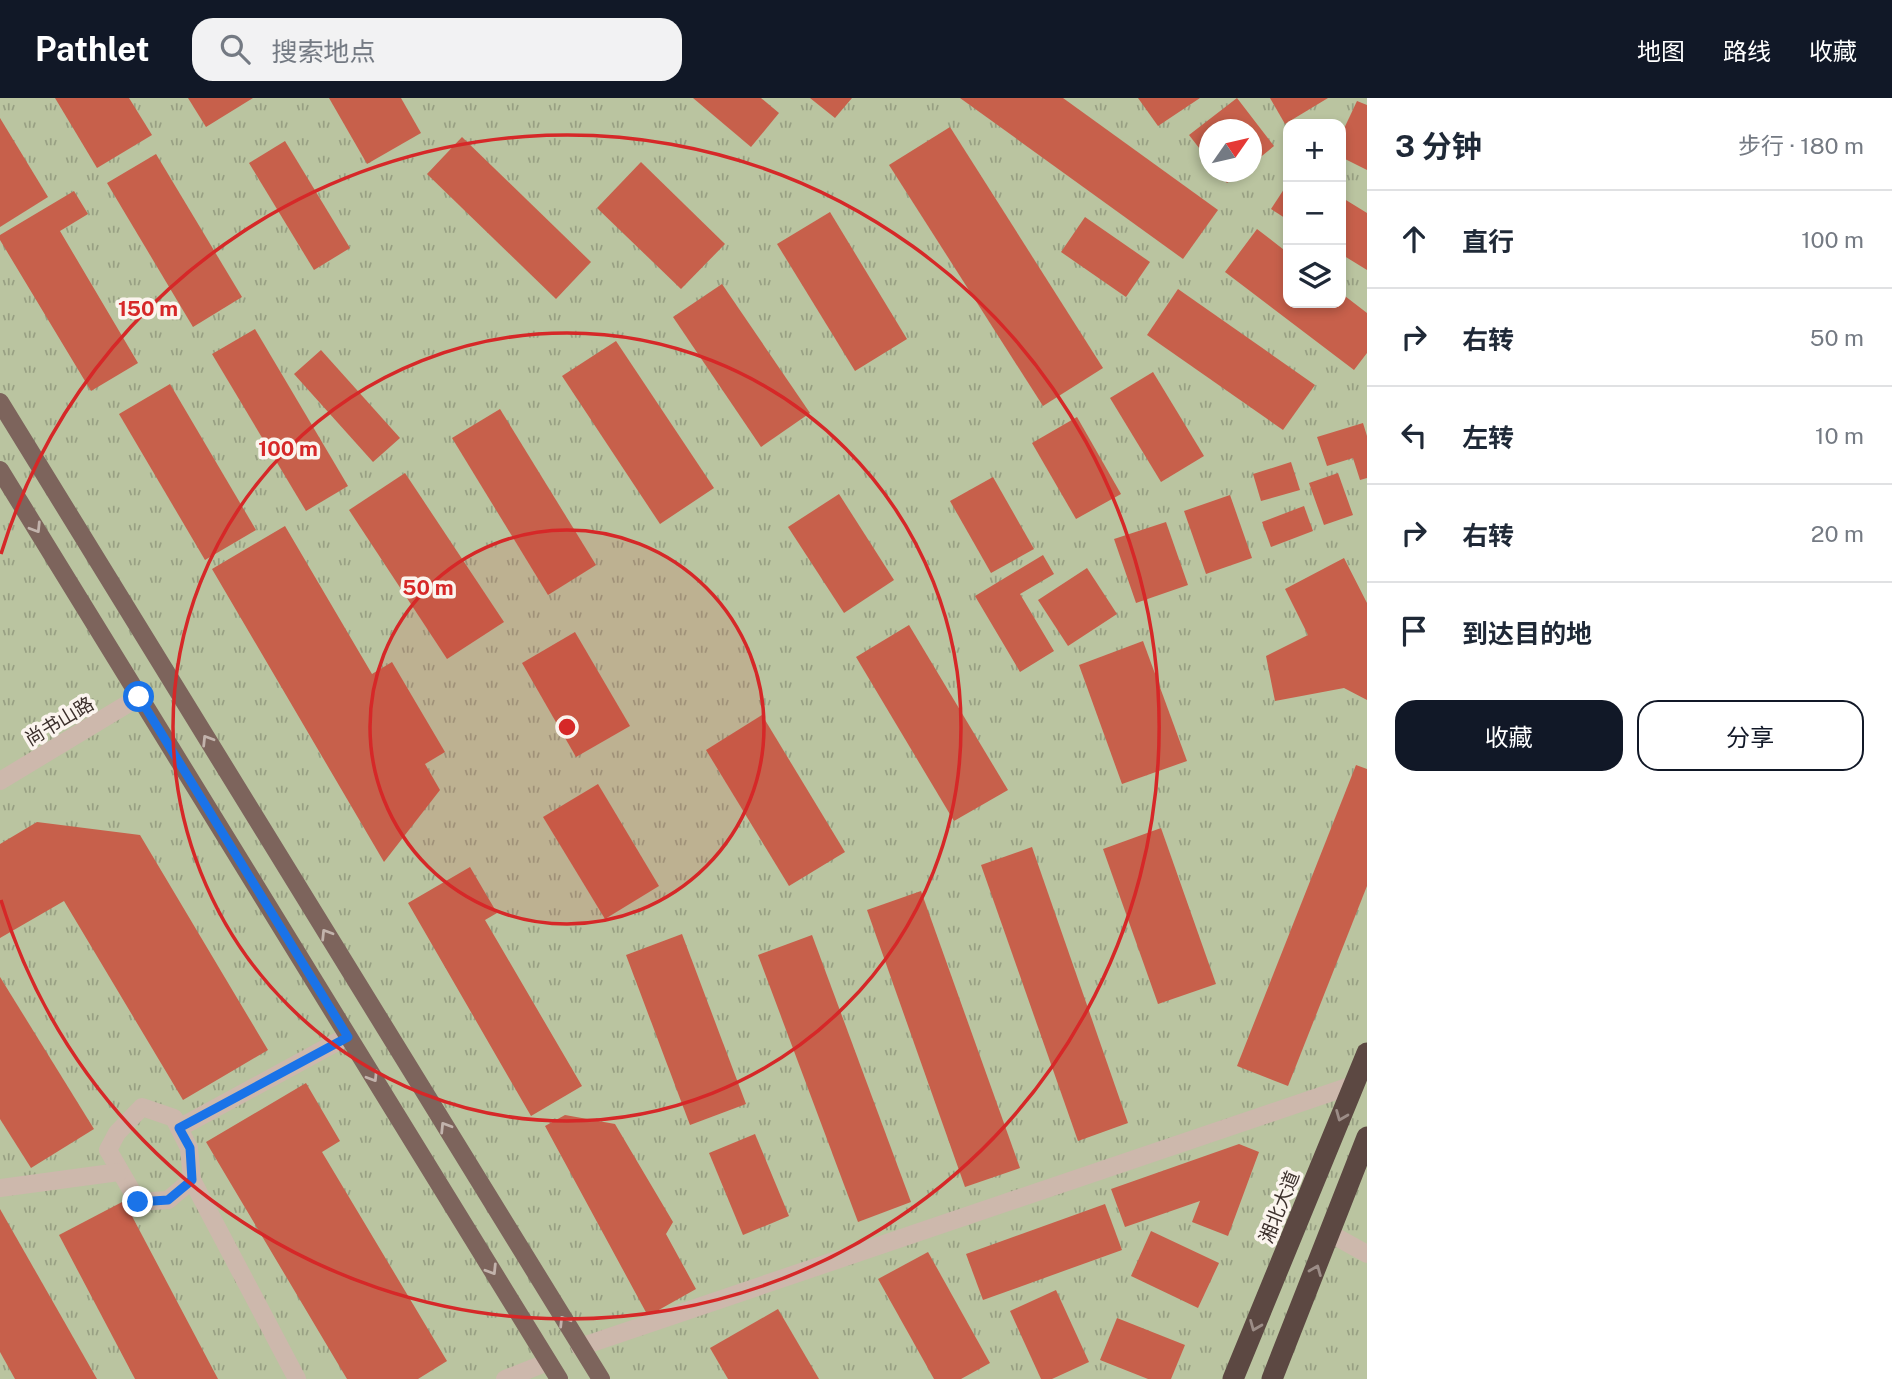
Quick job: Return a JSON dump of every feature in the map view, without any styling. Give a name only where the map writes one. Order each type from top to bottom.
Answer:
[{"type":"highway","name":"湘北大道","points":[[1234,1379],[1367,1053]]},
{"type":"highway","points":[[1272,1379],[1367,1137]]},
{"type":"main road","points":[[0,402],[601,1379]]},
{"type":"main road","points":[[0,470],[559,1379]]},
{"type":"street","name":"尚书山路","points":[[0,781],[139,697]]},
{"type":"street","points":[[179,1128],[348,1037]]},
{"type":"street","points":[[580,1347],[1353,1085]]},
{"type":"street","points":[[192,1180],[168,1200],[138,1202],[108,1150],[117,1133],[142,1107],[174,1118],[190,1148],[192,1180],[297,1379]]},
{"type":"street","points":[[0,1188],[119,1172]]},
{"type":"street","points":[[1331,1234],[1367,1254]]},
{"type":"street","points":[[505,1379],[548,1362]]},
{"type":"green space","points":[[0,98],[1367,98],[1367,1379],[0,1379]]},
{"type":"building","points":[[55,98],[129,98],[152,135],[97,168]]},
{"type":"building","points":[[188,98],[253,98],[206,127]]},
{"type":"building","points":[[329,98],[401,98],[421,133],[367,164]]},
{"type":"building","points":[[693,98],[761,98],[779,113],[751,147]]},
{"type":"building","points":[[810,98],[852,98],[835,118]]},
{"type":"building","points":[[960,98],[1063,98],[1218,210],[1183,259]]},
{"type":"building","points":[[1138,98],[1200,98],[1158,126]]},
{"type":"building","points":[[1237,98],[1253,119],[1210,119]]},
{"type":"building","points":[[1270,98],[1328,98],[1293,119],[1283,121]]},
{"type":"building","points":[[1357,101],[1367,105],[1367,170],[1346,160],[1346,124]]},
{"type":"building","points":[[0,118],[48,197],[0,227]]},
{"type":"building","points":[[950,127],[1103,368],[1043,406],[889,165]]},
{"type":"building","points":[[1199,127],[1199,148],[1189,135]]},
{"type":"building","points":[[1262,130],[1274,146],[1262,156]]},
{"type":"building","points":[[462,137],[591,262],[556,299],[427,174]]},
{"type":"building","points":[[285,141],[350,248],[314,270],[249,163]]},
{"type":"building","points":[[156,154],[242,297],[193,327],[107,183]]},
{"type":"building","points":[[641,162],[725,244],[681,289],[597,208]]},
{"type":"building","points":[[74,191],[88,214],[60,231],[138,363],[91,391],[0,240],[0,235]]},
{"type":"building","points":[[1283,191],[1283,217],[1271,209]]},
{"type":"building","points":[[1346,200],[1367,213],[1367,270],[1346,257]]},
{"type":"building","points":[[830,212],[907,339],[855,371],[777,244]]},
{"type":"building","points":[[1085,217],[1150,262],[1126,297],[1061,252]]},
{"type":"building","points":[[1257,229],[1283,249],[1283,308],[1346,308],[1346,297],[1367,313],[1367,353],[1354,370],[1225,272]]},
{"type":"building","points":[[722,284],[810,413],[761,447],[673,317]]},
{"type":"building","points":[[1178,289],[1315,385],[1283,430],[1147,335]]},
{"type":"building","points":[[255,329],[348,486],[306,511],[212,354]]},
{"type":"building","points":[[616,341],[714,488],[660,524],[562,376]]},
{"type":"building","points":[[321,350],[400,438],[373,462],[294,374]]},
{"type":"building","points":[[1153,372],[1204,456],[1161,482],[1110,398]]},
{"type":"building","points":[[170,384],[256,530],[205,560],[119,414]]},
{"type":"building","points":[[500,409],[596,565],[548,595],[452,438]]},
{"type":"building","points":[[1077,417],[1121,494],[1076,519],[1032,443]]},
{"type":"building","points":[[1363,423],[1367,436],[1367,478],[1360,480],[1353,458],[1327,466],[1317,437]]},
{"type":"building","points":[[1291,462],[1300,490],[1261,501],[1253,474]]},
{"type":"building","points":[[405,473],[504,622],[447,659],[349,510]]},
{"type":"building","points":[[1338,473],[1353,515],[1324,525],[1309,483]]},
{"type":"building","points":[[993,477],[1034,549],[991,573],[950,501]]},
{"type":"building","points":[[839,494],[894,580],[844,613],[788,527]]},
{"type":"building","points":[[1230,495],[1252,558],[1206,574],[1184,511]]},
{"type":"building","points":[[1304,506],[1313,531],[1271,547],[1262,522]]},
{"type":"building","points":[[1166,522],[1188,585],[1136,603],[1114,539]]},
{"type":"building","points":[[285,526],[372,674],[392,662],[445,752],[425,764],[440,790],[384,862],[212,569]]},
{"type":"building","points":[[1043,555],[1054,574],[1020,594],[1054,651],[1020,672],[975,596]]},
{"type":"building","points":[[1344,558],[1367,603],[1367,700],[1344,688],[1275,701],[1266,656],[1308,635],[1285,589]]},
{"type":"building","points":[[1087,568],[1117,614],[1068,646],[1038,600]]},
{"type":"building","points":[[909,625],[1008,790],[954,821],[856,657]]},
{"type":"building","points":[[575,632],[630,726],[576,757],[522,663]]},
{"type":"building","points":[[1143,641],[1187,761],[1122,784],[1079,665]]},
{"type":"building","points":[[762,715],[845,852],[789,886],[706,750]]},
{"type":"building","points":[[1356,765],[1367,769],[1367,886],[1288,1086],[1237,1066]]},
{"type":"building","points":[[598,784],[659,886],[605,919],[543,817]]},
{"type":"building","points":[[37,822],[140,835],[268,1050],[183,1100],[64,901],[0,938],[0,844]]},
{"type":"building","points":[[1161,828],[1216,984],[1158,1004],[1103,849]]},
{"type":"building","points":[[1032,847],[1128,1123],[1078,1141],[981,865]]},
{"type":"building","points":[[470,867],[497,913],[485,920],[582,1086],[531,1116],[408,903]]},
{"type":"building","points":[[921,891],[1020,1168],[965,1187],[867,910]]},
{"type":"building","points":[[682,934],[746,1104],[690,1125],[626,955]]},
{"type":"building","points":[[812,935],[911,1202],[858,1222],[758,955]]},
{"type":"building","points":[[0,977],[94,1129],[31,1168],[0,1119]]},
{"type":"building","points":[[306,1083],[340,1141],[322,1152],[447,1361],[418,1379],[347,1379],[206,1142]]},
{"type":"building","points":[[565,1115],[615,1124],[673,1222],[666,1234],[696,1289],[648,1316],[545,1126]]},
{"type":"building","points":[[755,1134],[789,1216],[743,1235],[709,1153]]},
{"type":"building","points":[[1239,1144],[1259,1152],[1228,1236],[1192,1222],[1200,1201],[1125,1227],[1111,1189]]},
{"type":"building","points":[[124,1201],[218,1379],[135,1379],[59,1235]]},
{"type":"building","points":[[1105,1204],[1122,1250],[983,1300],[966,1254]]},
{"type":"building","points":[[0,1209],[97,1379],[15,1379],[0,1352]]},
{"type":"building","points":[[1151,1231],[1219,1263],[1198,1308],[1131,1276]]},
{"type":"building","points":[[928,1252],[990,1363],[961,1379],[934,1379],[878,1279]]},
{"type":"building","points":[[1056,1290],[1089,1362],[1052,1379],[1041,1379],[1010,1311]]},
{"type":"building","points":[[778,1309],[819,1379],[728,1379],[710,1348]]},
{"type":"building","points":[[1117,1318],[1185,1345],[1171,1379],[1148,1379],[1100,1360]]},
{"type":"route","points":[[138,1202],[168,1200],[192,1180],[190,1148],[179,1128],[348,1037],[139,697]]}]
